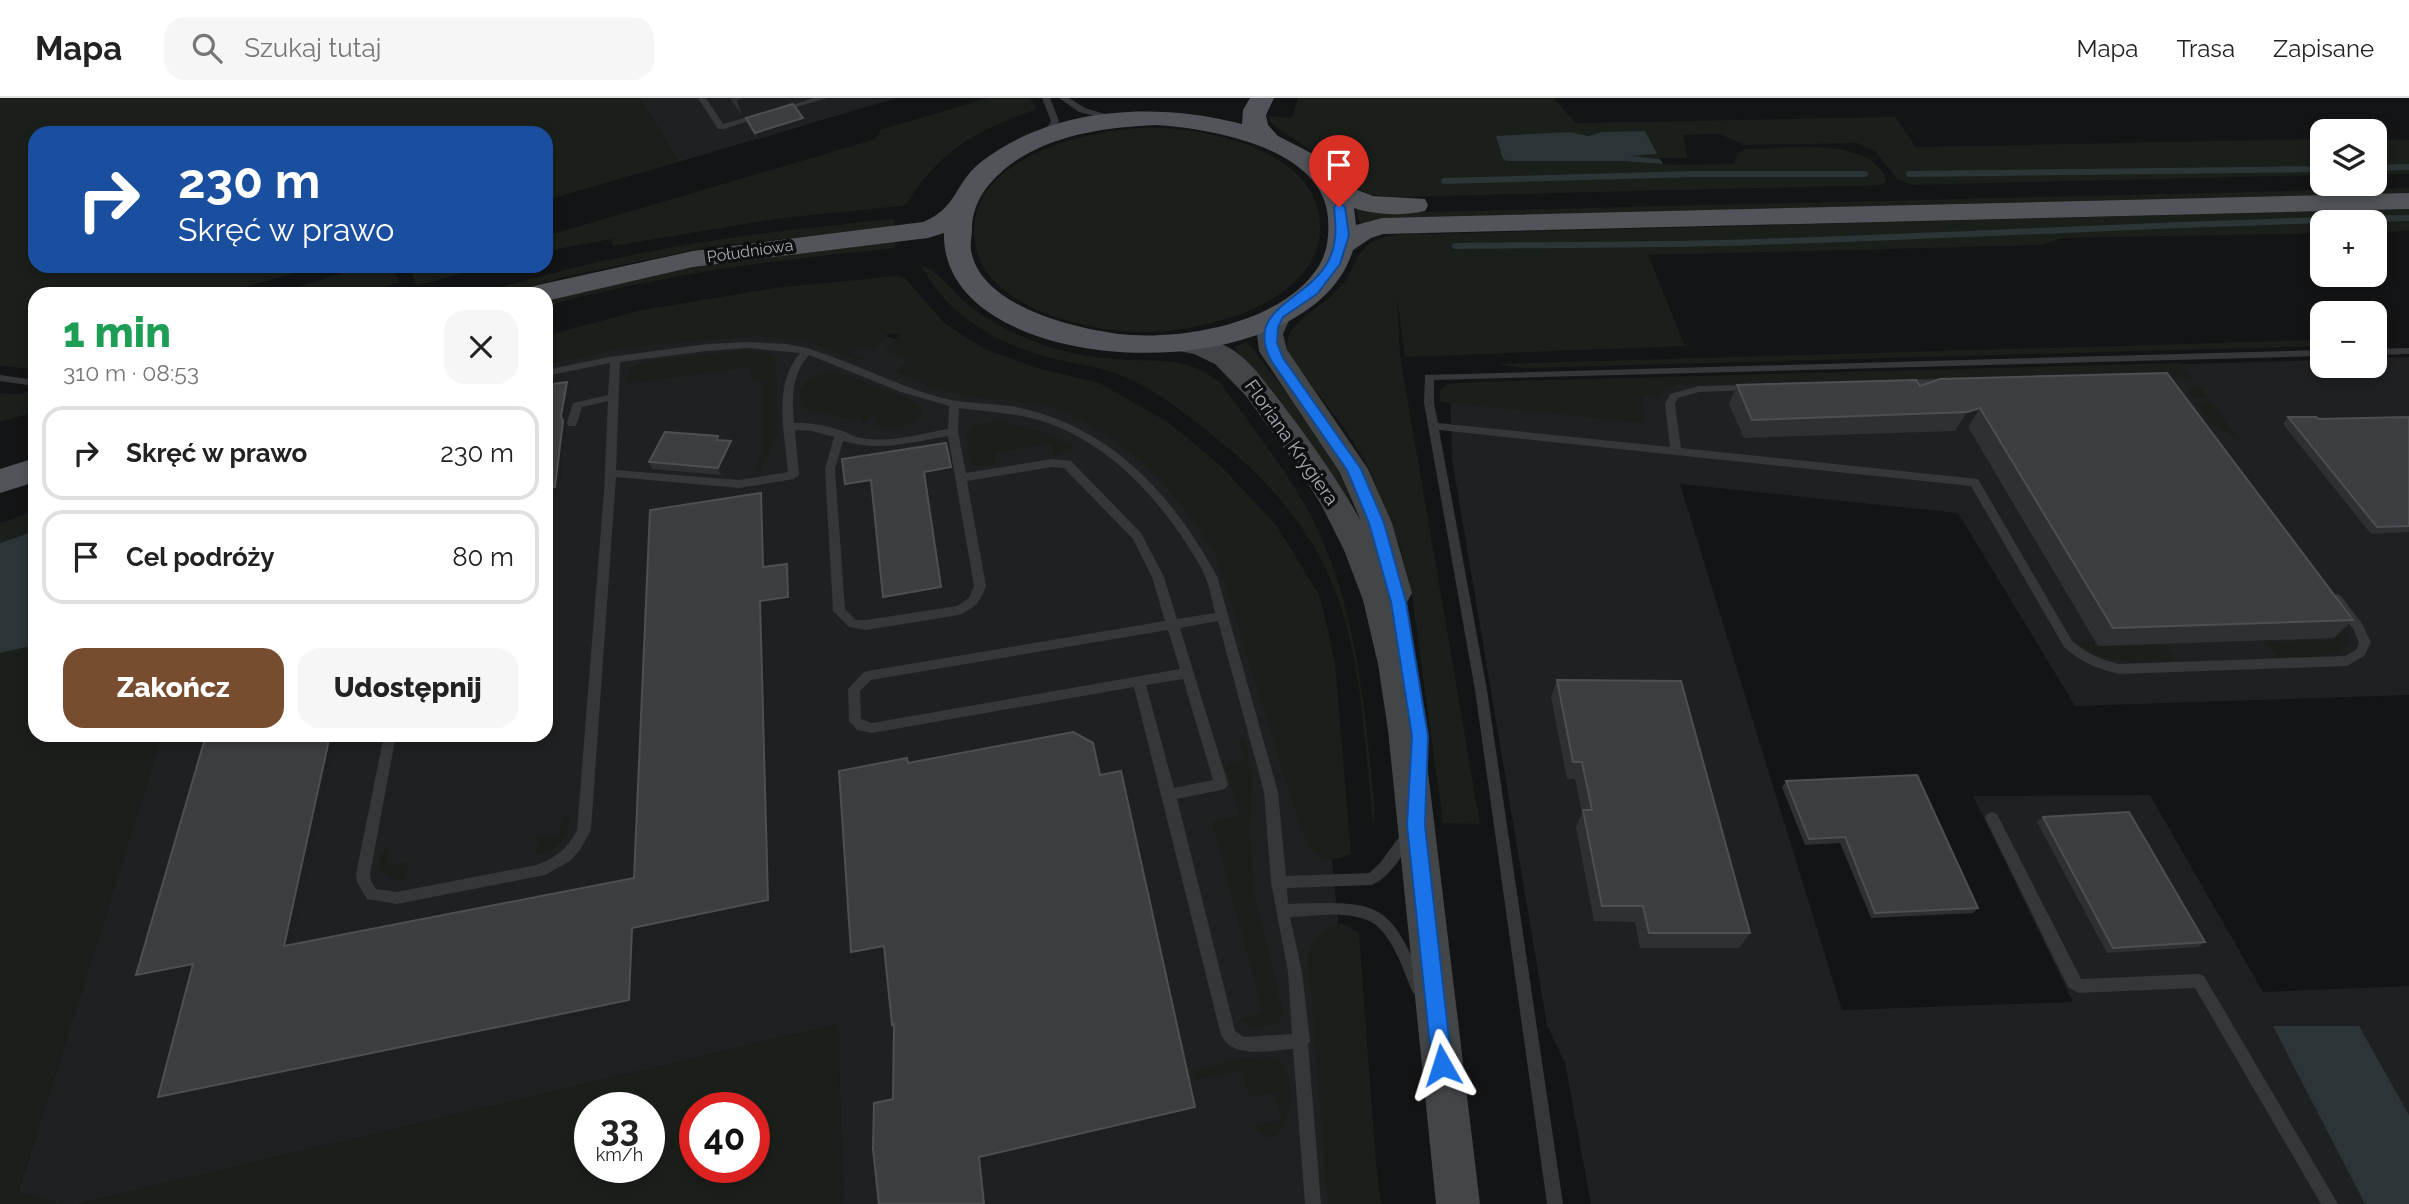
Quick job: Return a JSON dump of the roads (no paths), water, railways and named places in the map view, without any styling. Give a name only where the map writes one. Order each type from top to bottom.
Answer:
[{"type":"main road","points":[[1225,104],[1208,113],[1179,118],[1121,119],[1085,125],[1045,137],[1010,155],[990,169],[975,185],[960,212],[956,240],[966,269],[979,287],[998,304],[1021,318],[1049,330],[1106,343],[1180,343],[1236,332],[1279,314],[1321,282],[1334,264],[1341,245],[1342,216],[1331,189],[1318,172],[1257,129],[1252,119],[1262,98]]},
{"type":"main road","points":[[1179,118],[1229,126],[1268,139]]},
{"type":"main road","points":[[2387,182],[2409,181]]},
{"type":"main road","points":[[1331,189],[1354,200],[1377,206],[2310,183]]},
{"type":"main road","points":[[1341,245],[1361,232],[1382,226],[2409,201]]},
{"type":"main road","name":"Południowa","points":[[553,290],[707,257],[798,243],[928,230],[943,224],[960,212]]},
{"type":"main road","name":"Południowa","points":[[553,312],[692,281],[840,260],[929,254],[948,259],[966,269]]},
{"type":"main road","points":[[0,459],[28,450]]},
{"type":"main road","points":[[0,481],[28,472]]},
{"type":"street","name":"Floriana Krygiera","points":[[1279,314],[1269,334],[1273,351],[1353,469],[1377,523],[1391,573],[1405,633],[1420,736],[1416,825]]},
{"type":"street","name":"Floriana Krygiera","points":[[1180,343],[1217,351],[1237,366],[1315,470],[1347,523],[1370,575],[1385,626],[1400,702],[1458,1204]]},
{"type":"lane","points":[[702,98],[721,127],[823,98]]},
{"type":"lane","points":[[1045,137],[1055,121],[1046,98]]},
{"type":"lane","points":[[1063,98],[1088,113],[1121,119]]},
{"type":"lane","points":[[553,372],[615,359],[736,345],[786,346],[807,351],[935,400],[1020,412],[1049,419],[1079,432],[1124,461],[1173,513],[1195,545],[1211,576],[1266,766],[1271,792],[1282,911],[1295,972],[1312,1204]]},
{"type":"lane","points":[[611,473],[739,484],[794,475],[791,374],[807,351]]},
{"type":"lane","points":[[2387,352],[2409,351]]},
{"type":"lane","points":[[1555,1204],[1481,691],[1427,391],[1429,377],[2310,353]]},
{"type":"lane","points":[[389,742],[363,874],[364,882],[372,895],[397,898],[536,871],[553,867],[572,851],[584,830],[611,473],[615,359]]},
{"type":"lane","points":[[0,378],[28,382]]},
{"type":"lane","points":[[1890,383],[1958,382]]},
{"type":"lane","points":[[1676,450],[1670,404],[1674,396],[1699,389],[1767,387]]},
{"type":"lane","points":[[572,423],[577,405],[607,398]]},
{"type":"lane","points":[[840,434],[830,469],[839,611],[853,624],[958,610],[977,598],[980,586],[953,432],[954,404]]},
{"type":"lane","points":[[791,427],[806,424],[868,443],[953,432]]},
{"type":"lane","points":[[1434,426],[1974,482],[2068,644],[2083,658],[2119,669],[2347,661],[2360,653],[2365,643],[2359,628],[2326,584]]},
{"type":"lane","points":[[961,478],[1052,463],[1067,464],[1137,536],[1158,577],[1174,624],[1221,784],[1169,795]]},
{"type":"lane","points":[[1188,673],[872,728],[862,726],[856,721],[853,689],[868,676],[1222,616]]},
{"type":"lane","points":[[1139,682],[1229,1035],[1242,1044],[1301,1041]]},
{"type":"lane","points":[[1992,818],[2073,982],[2078,986],[2199,981],[2330,1204]]},
{"type":"lane","points":[[1278,882],[1372,879],[1385,867],[1416,825]]},
{"type":"lane","points":[[1282,911],[1349,912],[1376,917],[1409,965],[1439,1037]]},
{"type":"waterway","points":[[2387,168],[2409,167]]},
{"type":"waterway","points":[[1909,174],[2310,169]]},
{"type":"waterway","points":[[1444,181],[1693,174],[1865,174]]},
{"type":"waterway","points":[[1455,246],[1720,243],[2409,218]]}]
